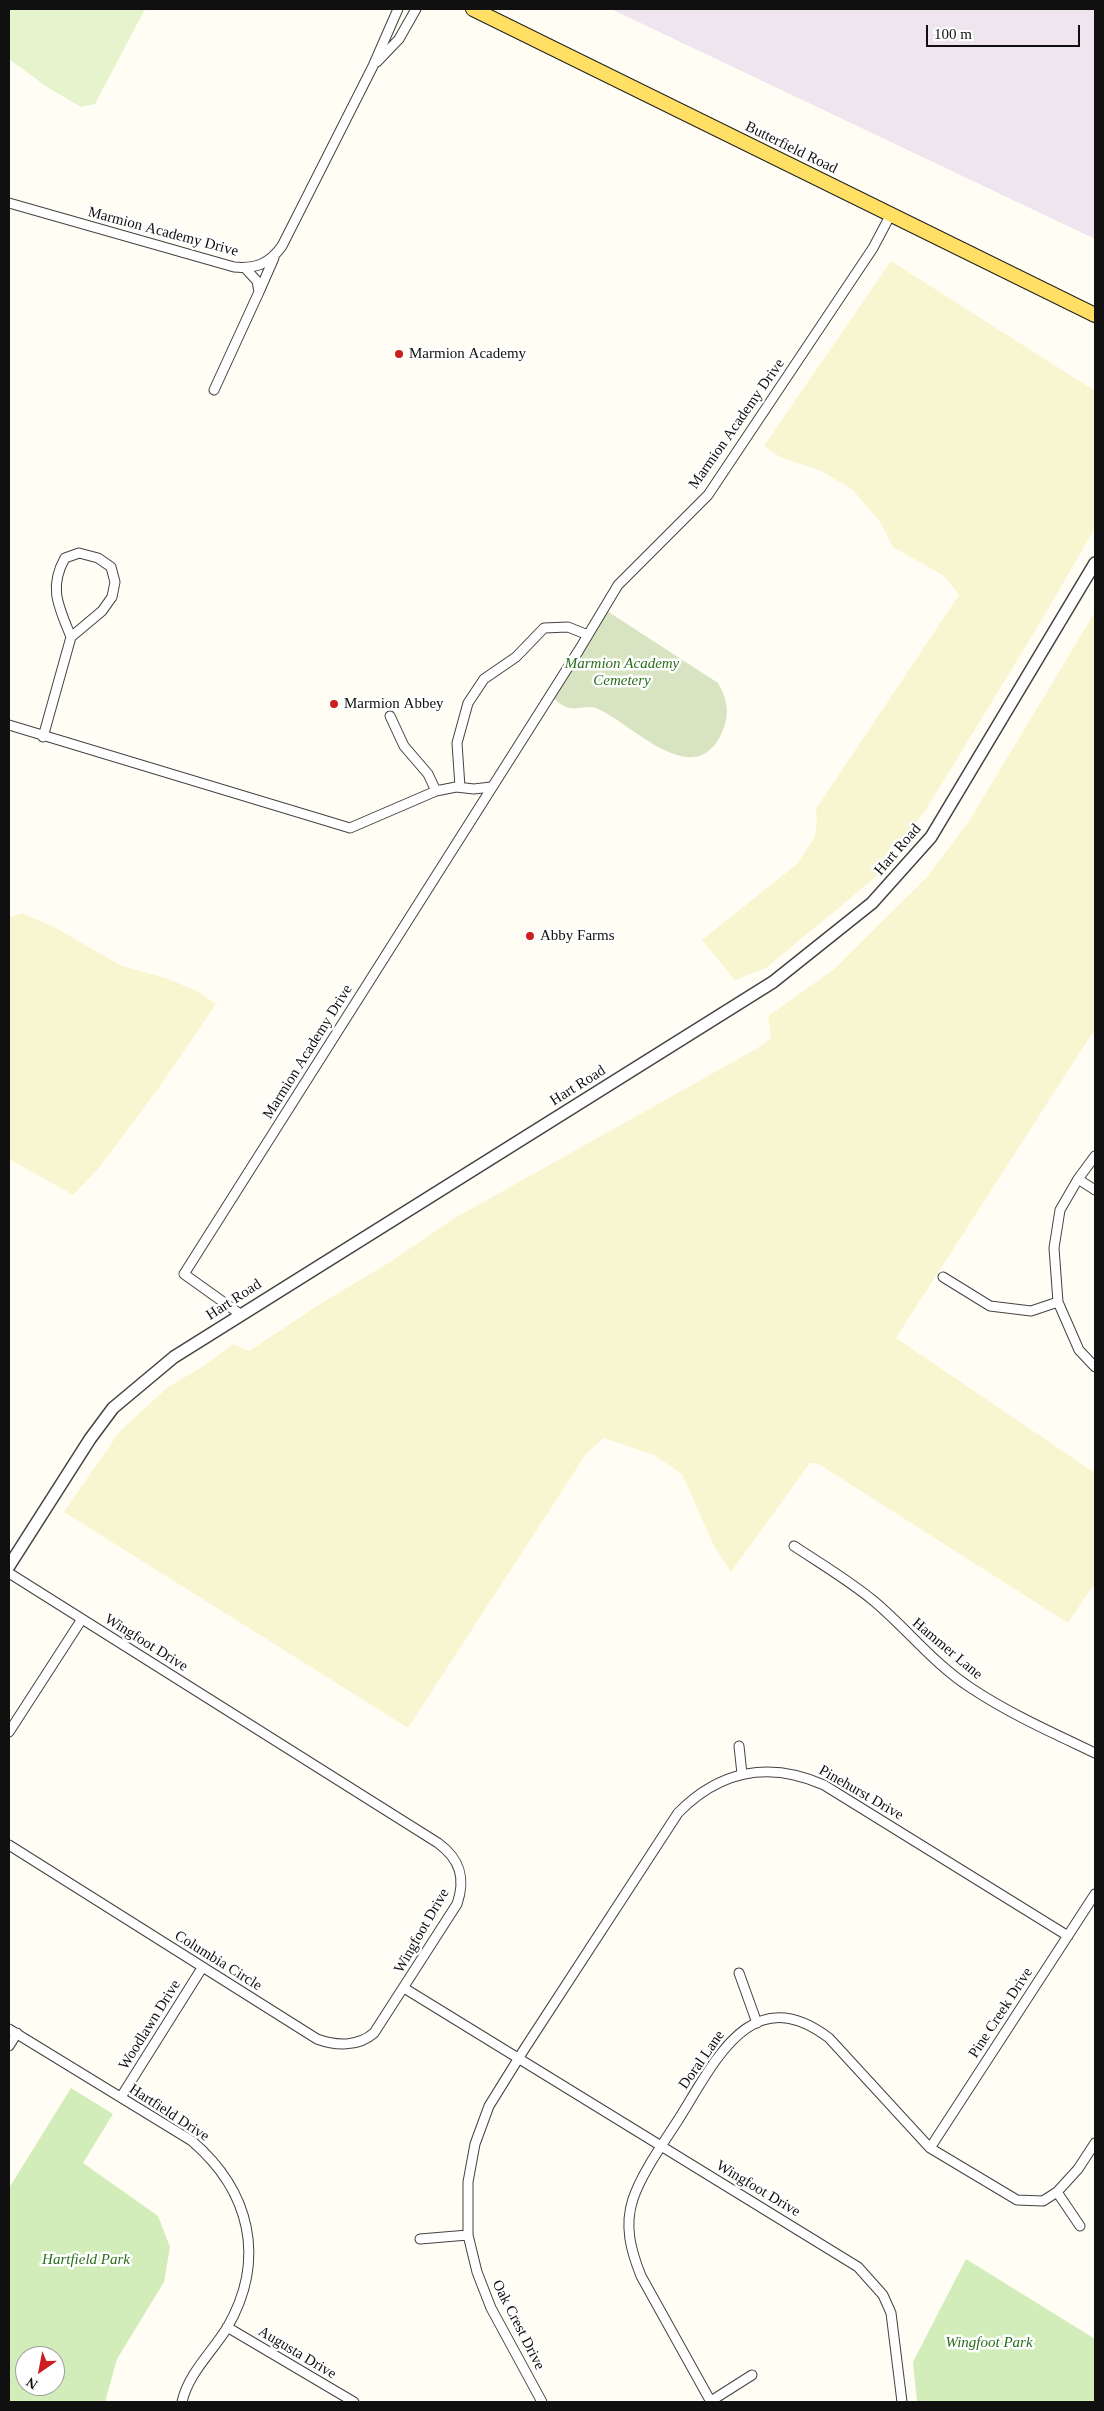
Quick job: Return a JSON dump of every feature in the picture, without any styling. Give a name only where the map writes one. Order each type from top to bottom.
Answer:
[{"type":"main road","name":"Butterfield Road","points":[[472,9],[1095,315]]},
{"type":"street","points":[[214,390],[274,258],[282,246],[373,66],[398,9]]},
{"type":"street","points":[[373,66],[399,39],[416,9]]},
{"type":"street","name":"Marmion Academy Drive","points":[[9,203],[219,264],[246,268],[256,267],[274,258]]},
{"type":"street","name":"Marmion Academy Drive","points":[[240,1314],[184,1274],[618,585],[708,495],[868,256],[891,214]]},
{"type":"street","points":[[246,268],[257,281],[259,292]]},
{"type":"street","points":[[43,737],[71,637],[102,611],[112,597],[115,582],[111,567],[89,555],[79,553],[65,558],[57,572],[56,589],[60,610],[71,637]]},
{"type":"street","name":"Hart Road","points":[[9,1566],[90,1439],[113,1408],[174,1357],[773,982],[872,903],[931,837],[1095,564]]},
{"type":"street","points":[[460,787],[457,743],[468,703],[484,679],[516,657],[544,628],[568,627],[588,635]]},
{"type":"street","points":[[390,716],[404,746],[428,774],[436,791]]},
{"type":"street","points":[[9,725],[43,737],[350,828],[436,791],[460,787],[474,789],[491,787]]},
{"type":"street","points":[[1095,1156],[1078,1179],[1060,1210],[1054,1248],[1058,1302],[1079,1350],[1095,1367]]},
{"type":"street","points":[[1078,1179],[1095,1190]]},
{"type":"street","points":[[943,1277],[990,1306],[1031,1311],[1058,1302]]},
{"type":"street","name":"Hammer Lane","points":[[794,1546],[876,1602],[920,1647],[971,1688],[1016,1715],[1095,1753]]},
{"type":"street","name":"Wingfoot Drive","points":[[9,1573],[438,1843],[453,1855],[458,1863],[462,1881],[461,1892],[456,1904],[404,1988],[858,2267],[883,2295],[891,2313],[902,2402]]},
{"type":"street","points":[[9,1732],[82,1619]]},
{"type":"street","points":[[739,1746],[742,1774]]},
{"type":"street","name":"Pinehurst Drive","points":[[517,2059],[678,1813],[692,1799],[708,1788],[742,1774],[762,1771],[784,1771],[804,1776],[824,1785],[1068,1936]]},
{"type":"street","name":"Columbia Circle","points":[[9,1845],[202,1968],[317,2038],[338,2044],[361,2042],[374,2033],[404,1988]]},
{"type":"street","name":"Pine Creek Drive","points":[[930,2148],[1095,1894]]},
{"type":"street","name":"Woodlawn Drive","points":[[121,2097],[202,1968]]},
{"type":"street","points":[[739,1974],[757,2023]]},
{"type":"street","name":"Doral Lane","points":[[711,2402],[641,2276],[629,2240],[629,2227],[633,2199],[662,2146],[727,2043],[736,2035],[757,2023],[767,2020],[788,2019],[798,2021],[817,2030],[829,2038],[930,2148],[1017,2200],[1043,2201],[1058,2192],[1078,2169],[1095,2143]]},
{"type":"street","points":[[9,2046],[13,2031]]},
{"type":"street","name":"Hartfield Drive","points":[[13,2031],[192,2141],[209,2156],[235,2192],[243,2214],[249,2256],[241,2299],[227,2327],[190,2380],[182,2402]]},
{"type":"street","name":"Oak Crest Drive","points":[[517,2059],[489,2106],[475,2144],[468,2182],[468,2235],[477,2272],[491,2308],[542,2402]]},
{"type":"street","points":[[1058,2192],[1080,2226]]},
{"type":"street","points":[[420,2240],[468,2235]]},
{"type":"street","name":"Augusta Drive","points":[[227,2327],[354,2402]]},
{"type":"street","points":[[711,2402],[752,2375]]},
{"type":"shaded area","points":[[611,9],[1095,9],[1095,239]]},
{"type":"shaded area","points":[[891,261],[1095,391],[1095,528],[1037,628],[927,808],[877,876],[766,968],[735,980],[702,940],[797,864],[815,836],[816,809],[959,595],[944,576],[893,547],[880,522],[853,490],[821,471],[780,457],[764,446]]},
{"type":"shaded area","points":[[1095,612],[1095,1029],[896,1338],[1095,1473],[1095,1583],[1068,1623],[817,1463],[810,1463],[731,1572],[714,1546],[682,1474],[654,1455],[604,1438],[586,1454],[408,1728],[64,1512],[120,1431],[168,1387],[202,1367],[233,1344],[249,1351],[320,1304],[390,1262],[453,1219],[756,1049],[771,1038],[768,1016],[833,970],[927,877],[969,821]]},
{"type":"shaded area","points":[[22,913],[56,928],[120,965],[168,979],[197,991],[216,1004],[160,1086],[98,1169],[73,1195],[9,1159],[9,918]]},
{"type":"green space","points":[[9,9],[145,9],[95,104],[81,107],[47,87],[9,59]]},
{"type":"green space","name":"Marmion Academy Cemetery","points":[[607,611],[718,683],[724,694],[727,712],[723,730],[711,749],[697,757],[680,756],[645,739],[596,708],[569,708],[553,698]]},
{"type":"green space","name":"Hartfield Park","points":[[71,2088],[113,2114],[83,2163],[158,2216],[170,2247],[164,2282],[117,2359],[105,2402],[9,2402],[9,2188]]},
{"type":"green space","name":"Wingfoot Park","points":[[966,2259],[1095,2339],[1095,2402],[917,2402],[913,2362]]},
{"type":"place","name":"Marmion Academy","points":[[399,354]]},
{"type":"place","name":"Marmion Abbey","points":[[334,704]]},
{"type":"place","name":"Abby Farms","points":[[530,936]]}]
